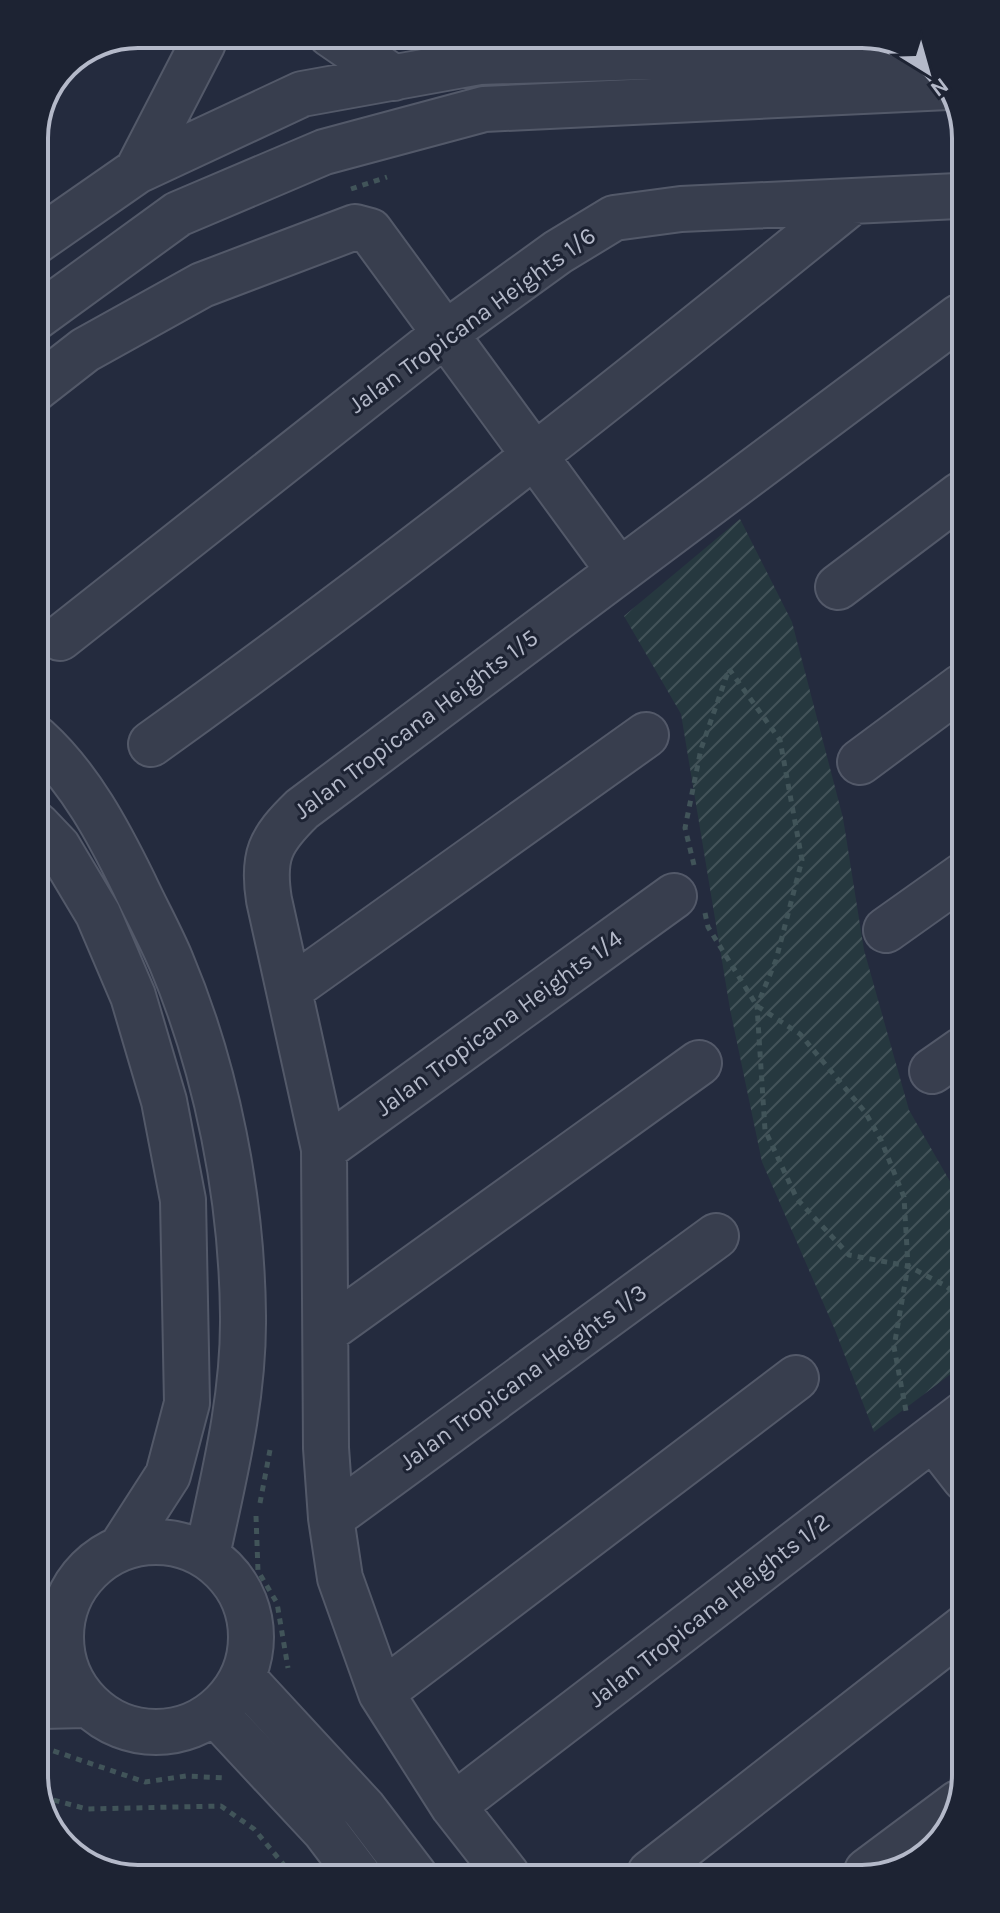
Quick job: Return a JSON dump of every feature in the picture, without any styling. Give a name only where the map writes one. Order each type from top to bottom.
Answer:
[{"type":"street","points":[[137,171],[200,48]]},
{"type":"street","points":[[350,48],[394,78]]},
{"type":"street","points":[[48,233],[137,171],[296,96],[479,62],[879,50]]},
{"type":"street","points":[[48,309],[178,214],[324,152],[457,115],[484,109],[937,88]]},
{"type":"street","name":"Jalan Tropicana Heights 1/6","points":[[60,638],[446,333],[568,245],[614,218],[681,209],[952,196]]},
{"type":"street","points":[[151,744],[251,672],[644,371],[853,201]]},
{"type":"street","points":[[48,379],[85,350],[202,285],[355,227],[370,231],[619,571]]},
{"type":"street","name":"Jalan Tropicana Heights 1/5","points":[[499,1865],[453,1806],[381,1693],[340,1578],[331,1518],[326,1448],[328,1330],[324,1149],[264,870],[269,850],[281,829],[302,809],[952,322]]},
{"type":"street","points":[[838,587],[952,501]]},
{"type":"street","points":[[860,762],[952,694]]},
{"type":"street","points":[[289,990],[646,735]]},
{"type":"street","points":[[48,749],[59,759],[114,842],[172,962],[212,1089],[233,1194],[243,1316],[238,1414],[207,1555]]},
{"type":"street","points":[[48,837],[58,847],[98,914],[133,996],[164,1101],[183,1200],[187,1403],[168,1475],[121,1548]]},
{"type":"street","points":[[886,930],[952,883]]},
{"type":"street","name":"Jalan Tropicana Heights 1/4","points":[[324,1149],[690,888]]},
{"type":"street","points":[[328,1330],[699,1063]]},
{"type":"street","name":"Jalan Tropicana Heights 1/3","points":[[331,1518],[716,1236]]},
{"type":"street","points":[[381,1693],[796,1378]]},
{"type":"street","points":[[937,1434],[952,1458]]},
{"type":"street","name":"Jalan Tropicana Heights 1/2","points":[[453,1806],[937,1434]]},
{"type":"street","points":[[150,1541],[165,1542],[180,1544],[207,1555],[225,1570],[248,1609],[252,1632],[243,1678],[215,1713],[173,1733],[126,1729],[86,1705],[65,1673],[50,1640],[68,1598],[89,1568],[121,1548],[150,1541]]},
{"type":"street","points":[[660,1865],[952,1637]]},
{"type":"street","points":[[243,1678],[364,1809],[407,1865]]},
{"type":"street","points":[[48,1706],[86,1705]]},
{"type":"street","points":[[215,1713],[325,1831],[351,1865]]},
{"type":"street","points":[[877,1863],[943,1814]]},
{"type":"path","points":[[337,195],[394,175]]},
{"type":"path","points":[[937,1434],[894,1347],[908,1266],[904,1197],[881,1140],[865,1112],[800,1034],[757,1006],[708,927],[690,888],[685,828],[701,749],[729,669],[780,740],[802,860],[776,960],[757,1006],[765,1130],[797,1199],[849,1255],[908,1266],[952,1291]]},
{"type":"path","points":[[48,1749],[145,1782],[186,1776],[236,1778]]},
{"type":"path","points":[[52,1800],[87,1809],[221,1806],[254,1829],[284,1865]]},
{"type":"shaded area","points":[[740,519],[792,622],[843,818],[864,950],[909,1110],[952,1185],[952,1373],[874,1432],[835,1330],[762,1162],[730,1009],[681,714],[624,616]]}]
